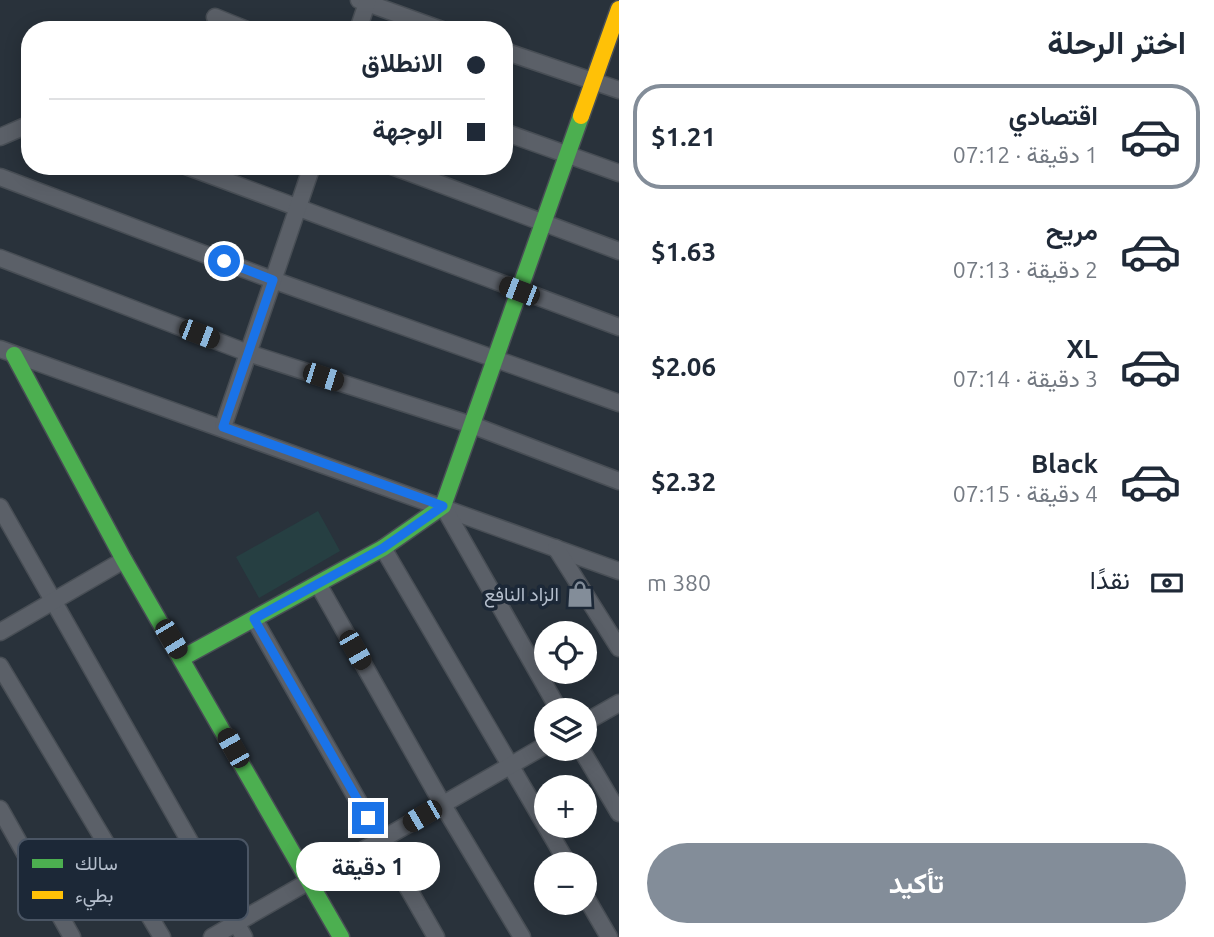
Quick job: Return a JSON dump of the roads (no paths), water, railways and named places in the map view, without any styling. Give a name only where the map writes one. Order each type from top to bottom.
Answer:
[{"type":"street","points":[[182,658],[383,548],[443,506],[619,7],[605,0]]},
{"type":"street","points":[[360,21],[365,1],[419,21]]},
{"type":"street","points":[[215,17],[225,21]]},
{"type":"street","points":[[513,54],[619,90]]},
{"type":"street","points":[[0,138],[21,128]]},
{"type":"street","points":[[513,135],[619,173]]},
{"type":"street","points":[[210,175],[619,327]]},
{"type":"street","points":[[223,427],[309,175]]},
{"type":"street","points":[[415,175],[619,251]]},
{"type":"street","points":[[0,177],[273,280],[619,403]]},
{"type":"street","points":[[0,258],[248,354],[472,425],[619,481]]},
{"type":"street","points":[[7,352],[223,427],[619,571]]},
{"type":"street","points":[[7,352],[341,937]]},
{"type":"street","points":[[443,506],[552,698]]},
{"type":"street","points":[[0,507],[188,839]]},
{"type":"street","points":[[383,548],[561,852]]},
{"type":"street","points":[[556,548],[619,648]]},
{"type":"street","points":[[0,632],[124,560]]},
{"type":"street","points":[[318,584],[443,805],[522,937]]},
{"type":"street","points":[[254,619],[436,937]]},
{"type":"street","points":[[0,666],[103,839]]},
{"type":"street","points":[[597,716],[619,704]]},
{"type":"street","points":[[212,937],[240,930],[309,882],[534,752]]},
{"type":"street","points":[[588,761],[619,813]]},
{"type":"street","points":[[0,809],[18,841]]},
{"type":"street","points":[[596,915],[609,937]]},
{"type":"street","points":[[62,920],[72,937]]},
{"type":"street","points":[[152,920],[162,937]]},
{"type":"place","name":"الزاد النافع","points":[[580,594]]}]
